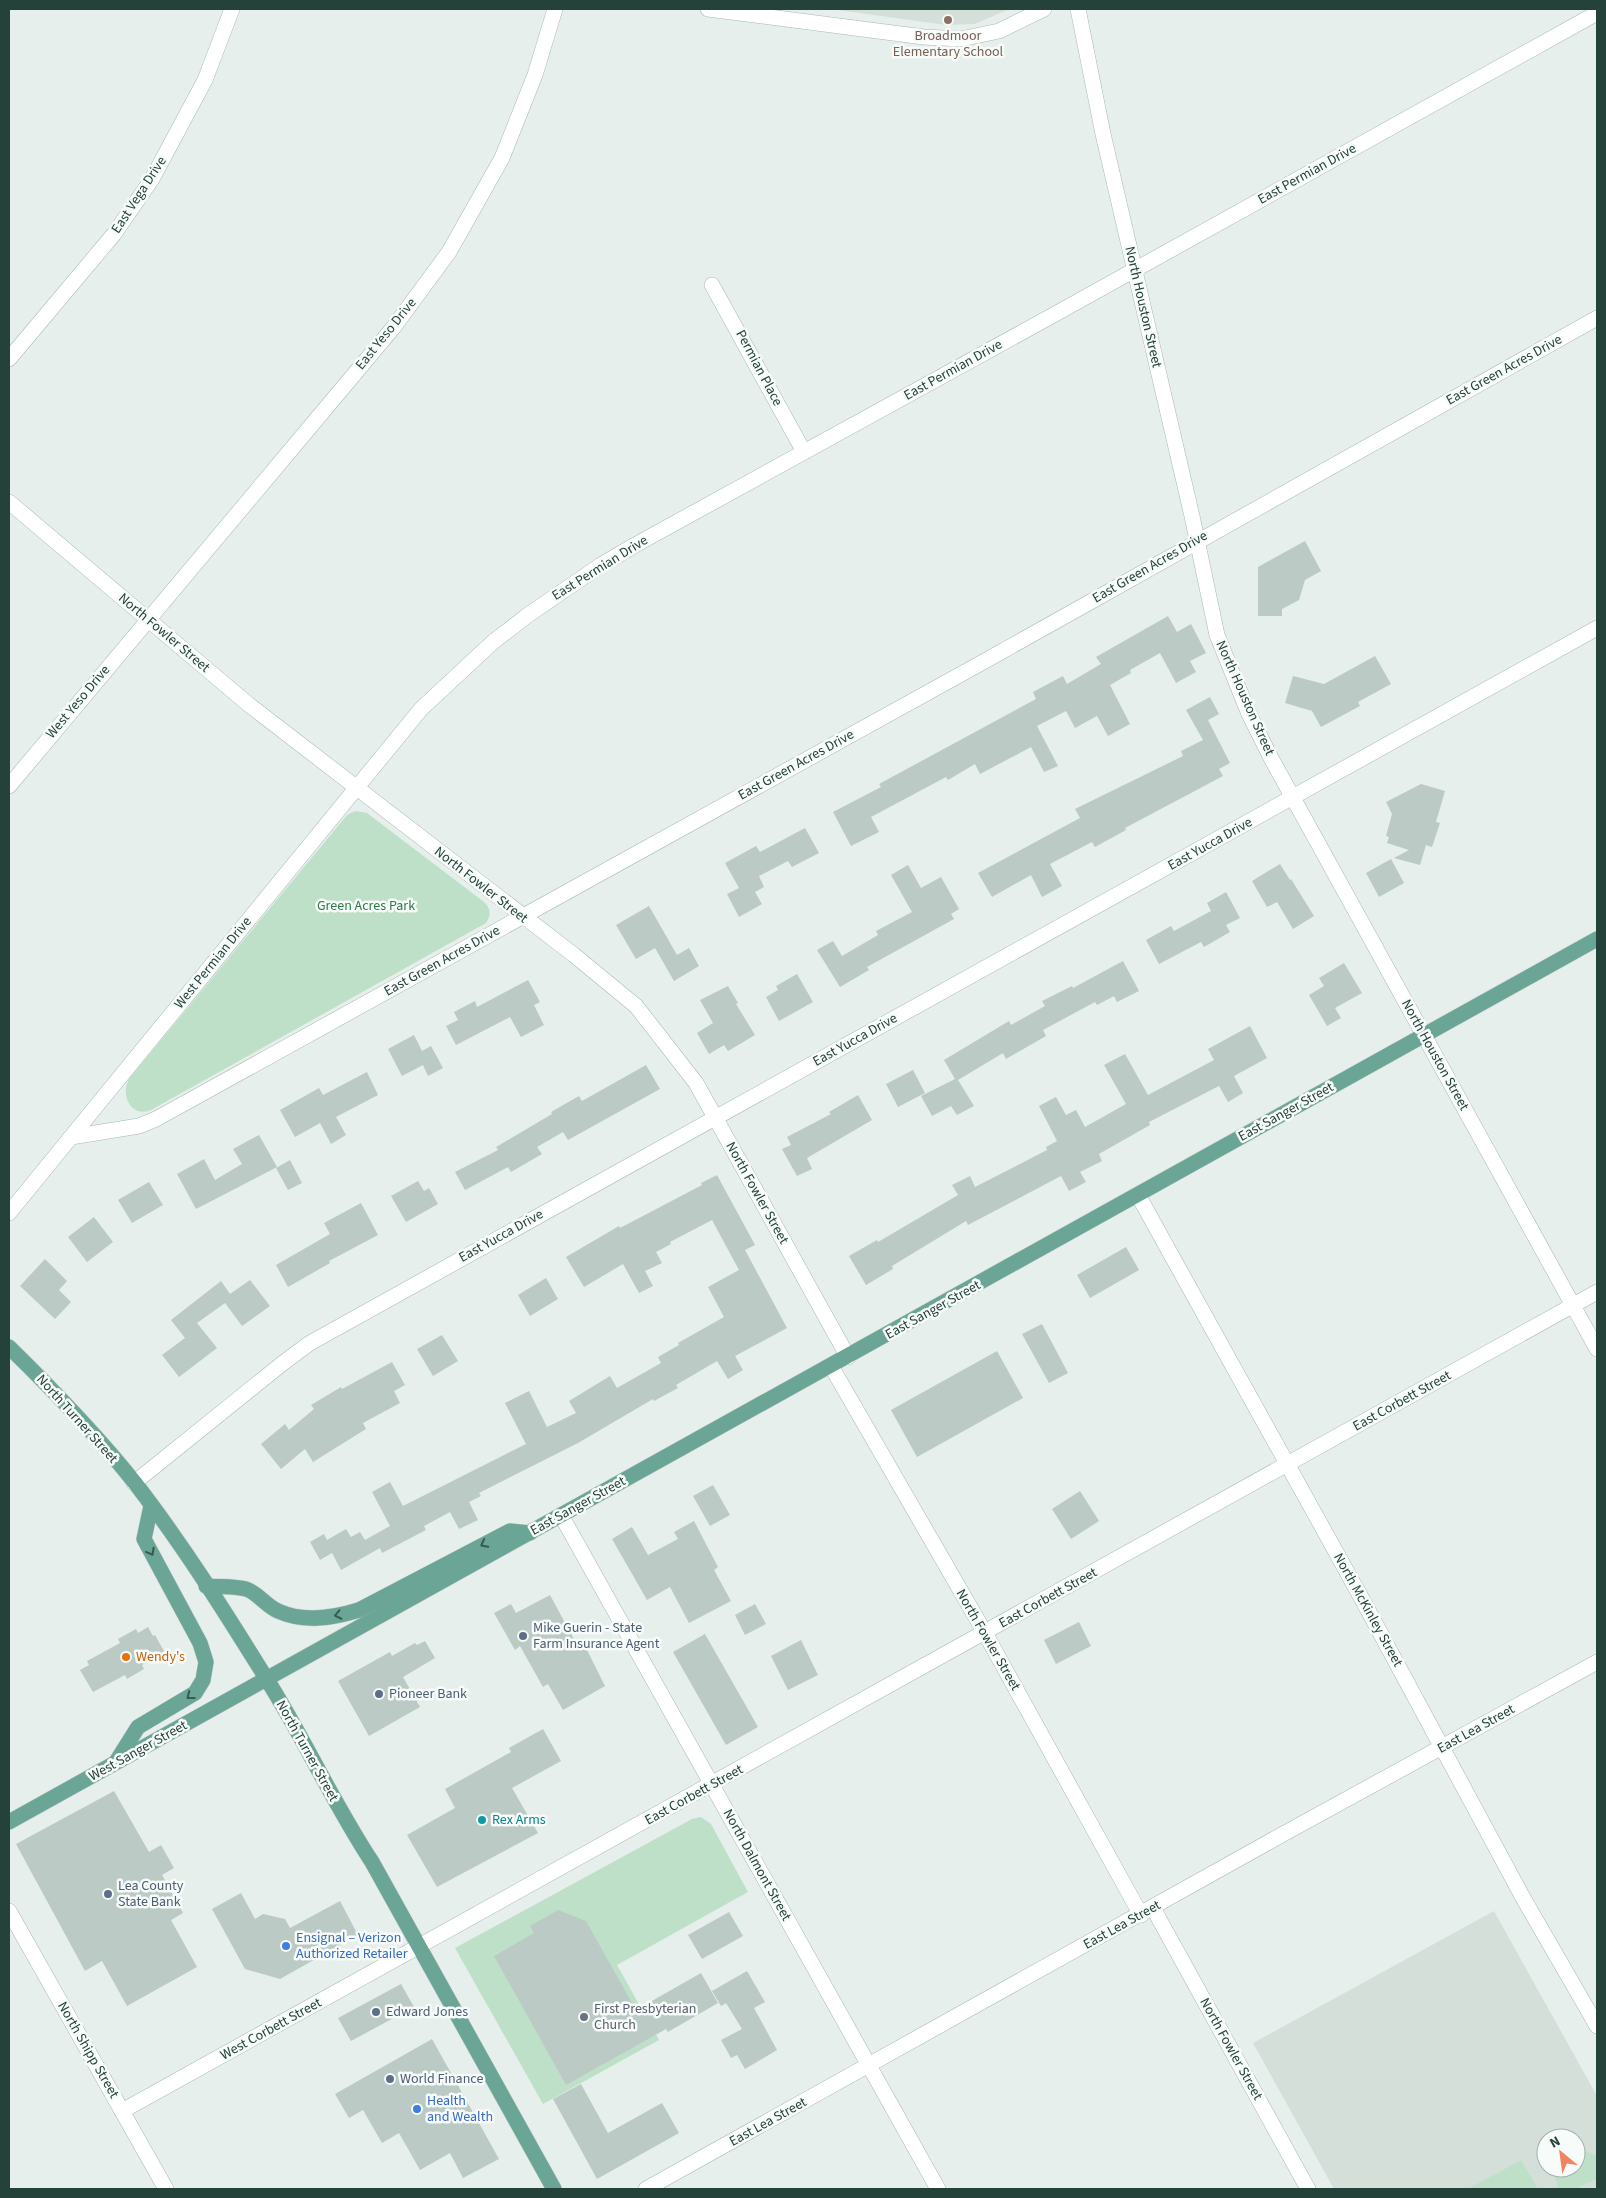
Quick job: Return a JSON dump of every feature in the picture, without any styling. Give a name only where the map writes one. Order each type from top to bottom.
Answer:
[{"type":"main road","name":"East Sanger Street","points":[[267,1679],[1597,939]]},
{"type":"main road","name":"North Turner Street","points":[[9,1347],[82,1421],[152,1506],[267,1679],[347,1824],[372,1862],[554,2189]]},
{"type":"main road","points":[[114,1764],[138,1727],[195,1693],[203,1680],[206,1662],[200,1643],[144,1539],[152,1506]]},
{"type":"main road","points":[[206,1586],[246,1589],[278,1611],[300,1617],[339,1616],[358,1610],[510,1531],[530,1533]]},
{"type":"main road","name":"West Sanger Street","points":[[9,1822],[267,1679]]},
{"type":"street","name":"East Vega Drive","points":[[9,359],[114,234],[152,179],[205,80],[232,9]]},
{"type":"street","name":"East Yeso Drive","points":[[148,618],[393,328],[449,252],[502,158],[535,75],[556,9]]},
{"type":"street","points":[[708,9],[924,37],[961,40],[999,31],[1044,9]]},
{"type":"street","name":"North Houston Street","points":[[1078,9],[1134,270],[1197,540],[1217,635],[1232,676],[1249,714],[1293,797],[1597,1349]]},
{"type":"street","name":"East Permian Drive","points":[[355,788],[421,709],[494,642],[528,614],[626,550],[1597,13]]},
{"type":"street","name":"Permian Place","points":[[712,284],[804,452]]},
{"type":"street","name":"East Green Acres Drive","points":[[71,1138],[139,1126],[156,1119],[983,662],[1197,540],[1597,318]]},
{"type":"street","name":"North Fowler Street","points":[[9,502],[248,704],[355,788],[415,832],[636,1006],[696,1082],[848,1357]]},
{"type":"street","name":"West Yeso Drive","points":[[9,786],[148,618]]},
{"type":"street","name":"East Yucca Drive","points":[[134,1483],[310,1343],[1597,628]]},
{"type":"street","name":"West Permian Drive","points":[[71,1138],[355,788]]},
{"type":"street","points":[[9,1213],[71,1138]]},
{"type":"street","name":"North McKinley Street","points":[[1138,1195],[1288,1465],[1522,1896],[1597,2026]]},
{"type":"street","name":"East Corbett Street","points":[[419,1946],[1597,1292]]},
{"type":"street","name":"North Fowler Street","points":[[831,1366],[984,1633],[1308,2189]]},
{"type":"street","name":"North Dalmont Street","points":[[561,1515],[938,2189]]},
{"type":"street","name":"East Lea Street","points":[[646,2189],[1597,1662]]},
{"type":"street","name":"North Shipp Street","points":[[9,1911],[166,2189]]},
{"type":"street","name":"West Corbett Street","points":[[122,2111],[419,1946]]},
{"type":"shaded area","name":"Broadmoor Elementary School","points":[[831,9],[1009,9],[975,24],[946,25]]},
{"type":"shaded area","points":[[1494,1911],[1597,2096],[1597,2189],[1334,2189],[1253,2043]]},
{"type":"green space","name":"Green Acres Park","points":[[355,811],[367,813],[484,902],[490,912],[486,923],[151,1110],[144,1112],[133,1108],[129,1104],[126,1092],[129,1079],[347,815]]},
{"type":"green space","points":[[701,1817],[711,1824],[748,1892],[617,1965],[659,2040],[543,2104],[455,1948],[692,1819]]},
{"type":"green space","points":[[1586,2152],[1597,2156],[1597,2179],[1577,2189],[1559,2189],[1555,2178],[1586,2178]]},
{"type":"green space","points":[[1521,2160],[1538,2189],[1468,2189]]},
{"type":"building","points":[[1305,541],[1321,571],[1305,580],[1299,600],[1282,609],[1282,616],[1258,616],[1258,567]]},
{"type":"building","points":[[1168,616],[1177,632],[1191,624],[1206,653],[1190,661],[1196,672],[1176,683],[1160,653],[1130,670],[1131,673],[1110,685],[1130,724],[1108,736],[1097,716],[1075,728],[1066,711],[1037,726],[1058,766],[1044,772],[1031,747],[980,774],[975,764],[948,780],[946,777],[871,817],[879,832],[851,846],[833,812],[881,787],[879,784],[1036,699],[1033,692],[1063,676],[1067,684],[1101,664],[1096,657]]},
{"type":"building","points":[[1375,656],[1391,684],[1358,702],[1360,706],[1321,727],[1312,711],[1285,703],[1293,676],[1324,684]]},
{"type":"building","points":[[1210,697],[1219,714],[1208,720],[1230,763],[1219,769],[1223,776],[1125,828],[1126,830],[1095,847],[1092,842],[1050,864],[1062,886],[1042,897],[1031,875],[992,897],[978,873],[1080,818],[1075,809],[1183,756],[1181,751],[1203,740],[1186,710]]},
{"type":"building","points":[[1421,784],[1445,791],[1436,822],[1440,823],[1432,847],[1426,845],[1420,865],[1394,858],[1409,850],[1387,843],[1389,837],[1386,836],[1392,814],[1386,802]]},
{"type":"building","points":[[805,828],[819,853],[792,867],[788,861],[759,876],[764,887],[755,892],[762,904],[739,917],[727,894],[739,888],[725,863],[756,846],[760,852]]},
{"type":"building","points":[[1391,859],[1404,883],[1379,897],[1366,873]]},
{"type":"building","points":[[1280,864],[1314,916],[1293,929],[1277,902],[1267,907],[1252,881]]},
{"type":"building","points":[[908,865],[921,888],[941,877],[959,909],[951,914],[954,919],[867,967],[869,970],[840,987],[817,950],[833,941],[842,956],[878,935],[876,931],[912,912],[891,875]]},
{"type":"building","points":[[1226,892],[1240,918],[1226,925],[1230,932],[1204,947],[1201,942],[1159,964],[1146,940],[1171,926],[1174,931],[1211,911],[1207,903]]},
{"type":"building","points":[[649,906],[677,955],[689,948],[699,966],[674,981],[655,948],[636,959],[616,925]]},
{"type":"building","points":[[1123,961],[1139,991],[1117,1002],[1114,996],[1097,1005],[1095,1002],[1043,1030],[1046,1036],[1006,1059],[1003,1053],[958,1080],[974,1106],[957,1115],[951,1106],[932,1116],[921,1096],[955,1079],[944,1060],[1009,1021],[1011,1025],[1045,1006],[1042,1001],[1072,986],[1073,988]]},
{"type":"building","points":[[1344,963],[1362,993],[1335,1008],[1341,1018],[1327,1026],[1309,995],[1324,986],[1319,978]]},
{"type":"building","points":[[797,974],[813,1002],[779,1021],[766,997],[778,990],[776,986]]},
{"type":"building","points":[[528,980],[540,1002],[534,1005],[544,1025],[521,1037],[510,1017],[456,1045],[446,1026],[458,1020],[454,1012],[475,1001],[477,1007]]},
{"type":"building","points":[[728,986],[738,1003],[736,1004],[755,1035],[728,1051],[724,1045],[709,1054],[697,1033],[713,1023],[700,1000]]},
{"type":"building","points":[[1250,1026],[1267,1058],[1234,1076],[1243,1093],[1228,1102],[1219,1086],[1149,1122],[1150,1125],[1099,1154],[1102,1161],[1080,1172],[1086,1182],[1069,1191],[1061,1176],[968,1225],[966,1221],[892,1266],[893,1269],[866,1285],[849,1256],[877,1240],[878,1242],[958,1195],[952,1185],[970,1176],[975,1187],[1047,1150],[1046,1147],[1057,1141],[1039,1106],[1056,1097],[1066,1115],[1076,1110],[1085,1127],[1126,1104],[1104,1065],[1125,1054],[1148,1095],[1214,1060],[1208,1049]]},
{"type":"building","points":[[414,1035],[422,1051],[431,1046],[443,1068],[428,1076],[423,1065],[402,1076],[388,1049]]},
{"type":"building","points":[[646,1065],[660,1089],[568,1140],[563,1132],[537,1147],[542,1154],[511,1172],[508,1167],[465,1190],[455,1172],[498,1150],[496,1147],[579,1096],[582,1101]]},
{"type":"building","points":[[913,1070],[925,1093],[898,1107],[886,1084]]},
{"type":"building","points":[[367,1072],[378,1095],[336,1117],[346,1135],[331,1144],[320,1123],[295,1137],[280,1110],[319,1088],[323,1095]]},
{"type":"building","points":[[858,1095],[872,1120],[807,1158],[812,1169],[797,1176],[782,1149],[791,1145],[787,1137],[831,1114],[829,1112]]},
{"type":"building","points":[[259,1135],[277,1167],[196,1209],[177,1174],[204,1159],[215,1180],[242,1164],[233,1149]]},
{"type":"building","points":[[290,1160],[302,1183],[288,1190],[276,1168]]},
{"type":"building","points":[[717,1175],[755,1245],[745,1250],[787,1328],[735,1356],[743,1370],[728,1379],[717,1361],[676,1385],[678,1388],[654,1401],[653,1399],[578,1443],[479,1493],[481,1496],[469,1502],[478,1520],[459,1529],[450,1512],[424,1526],[426,1530],[382,1553],[380,1548],[341,1570],[332,1553],[320,1560],[310,1542],[324,1534],[327,1540],[346,1529],[351,1537],[360,1532],[365,1540],[390,1526],[372,1492],[390,1482],[403,1506],[526,1444],[505,1403],[529,1391],[547,1427],[576,1413],[569,1401],[610,1376],[617,1388],[661,1363],[658,1357],[679,1345],[678,1343],[724,1317],[708,1287],[739,1270],[712,1220],[670,1242],[671,1244],[656,1252],[662,1263],[645,1271],[653,1286],[639,1293],[623,1264],[584,1287],[566,1257],[619,1226],[620,1228],[702,1185],[701,1183]]},
{"type":"building","points":[[418,1181],[424,1191],[429,1188],[438,1204],[406,1222],[391,1196]]},
{"type":"building","points":[[149,1182],[163,1205],[132,1223],[118,1200]]},
{"type":"building","points":[[361,1203],[378,1235],[329,1261],[330,1263],[288,1287],[276,1265],[330,1234],[324,1223]]},
{"type":"building","points":[[94,1217],[113,1242],[87,1262],[68,1237]]},
{"type":"building","points":[[1126,1247],[1139,1270],[1090,1298],[1077,1275]]},
{"type":"building","points":[[45,1259],[67,1281],[59,1290],[71,1302],[55,1319],[20,1286]]},
{"type":"building","points":[[546,1278],[558,1299],[530,1316],[518,1295]]},
{"type":"building","points":[[250,1280],[270,1306],[242,1326],[225,1303],[197,1323],[217,1348],[179,1377],[162,1355],[185,1338],[171,1320],[221,1281],[230,1294]]},
{"type":"building","points":[[1042,1324],[1068,1373],[1049,1383],[1022,1334]]},
{"type":"building","points":[[442,1335],[458,1361],[433,1376],[417,1349]]},
{"type":"building","points":[[997,1351],[1023,1398],[917,1457],[891,1410]]},
{"type":"building","points":[[392,1362],[405,1385],[394,1391],[400,1403],[363,1423],[366,1429],[313,1462],[305,1449],[281,1469],[261,1444],[285,1424],[289,1430],[314,1409],[311,1405],[341,1387],[342,1389]]},
{"type":"building","points":[[713,1485],[730,1515],[710,1526],[693,1496]]},
{"type":"building","points":[[1080,1491],[1099,1521],[1071,1539],[1052,1509]]},
{"type":"building","points":[[694,1521],[718,1567],[714,1570],[731,1601],[689,1623],[670,1587],[647,1600],[612,1539],[632,1527],[648,1555],[678,1539],[674,1532]]},
{"type":"building","points":[[550,1595],[576,1643],[582,1640],[605,1686],[563,1710],[548,1684],[543,1687],[520,1646],[515,1650],[494,1613],[511,1604],[516,1613]]},
{"type":"building","points":[[755,1604],[766,1624],[745,1635],[735,1615]]},
{"type":"building","points":[[1079,1622],[1091,1646],[1056,1664],[1044,1640]]},
{"type":"building","name":"Wendy's","points":[[148,1627],[165,1653],[142,1665],[144,1669],[127,1679],[125,1675],[93,1692],[80,1670],[89,1665],[87,1661],[120,1643],[118,1639],[136,1629],[138,1633]]},
{"type":"building","points":[[705,1634],[758,1727],[726,1745],[673,1652]]},
{"type":"building","points":[[801,1640],[818,1675],[788,1690],[771,1656]]},
{"type":"building","name":"Pioneer Bank","points":[[425,1641],[435,1658],[403,1677],[420,1707],[369,1736],[338,1681],[390,1652],[392,1656],[415,1643],[417,1645]]},
{"type":"building","name":"Rex Arms","points":[[543,1729],[561,1761],[512,1788],[538,1833],[437,1887],[407,1835],[455,1808],[445,1789],[511,1752],[509,1748]]},
{"type":"building","name":"Lea County State Bank","points":[[114,1791],[149,1852],[161,1845],[174,1868],[162,1875],[183,1913],[171,1920],[197,1967],[127,2006],[102,1961],[85,1971],[16,1844]]},
{"type":"building","name":"Ensignal – Verizon Authorized Retailer","points":[[241,1893],[255,1919],[263,1914],[285,1919],[290,1928],[340,1901],[358,1935],[280,1979],[245,1969],[212,1909]]},
{"type":"building","name":"First Presbyterian Church","points":[[558,1910],[586,1921],[636,2010],[701,1973],[718,2003],[668,2032],[666,2029],[566,2085],[494,1956],[534,1933],[530,1926]]},
{"type":"building","points":[[729,1912],[743,1936],[702,1959],[688,1935]]},
{"type":"building","points":[[747,1971],[765,2002],[754,2008],[777,2050],[745,2069],[737,2055],[731,2058],[721,2040],[742,2029],[726,2003],[721,2006],[712,1991]]},
{"type":"building","name":"Edward Jones","points":[[401,1984],[414,2007],[351,2041],[338,2018]]},
{"type":"building","points":[[432,2039],[499,2159],[463,2178],[450,2153],[420,2170],[399,2133],[382,2143],[363,2110],[349,2118],[335,2094]]},
{"type":"building","points":[[581,2084],[608,2133],[662,2103],[679,2133],[597,2179],[553,2099]]},
{"type":"place","name":"Broadmoor Elementary School","points":[[948,20]]},
{"type":"place","name":"Mike Guerin - State Farm Insurance Agent","points":[[523,1636]]},
{"type":"place","name":"Wendy's","points":[[126,1657]]},
{"type":"place","name":"Pioneer Bank","points":[[379,1694]]},
{"type":"place","name":"Rex Arms","points":[[482,1820]]},
{"type":"place","name":"Lea County State Bank","points":[[108,1894]]},
{"type":"place","name":"Ensignal – Verizon Authorized Retailer","points":[[286,1946]]},
{"type":"place","name":"Edward Jones","points":[[376,2012]]},
{"type":"place","name":"First Presbyterian Church","points":[[584,2017]]},
{"type":"place","name":"World Finance","points":[[390,2079]]},
{"type":"place","name":"Health and Wealth","points":[[417,2109]]}]
